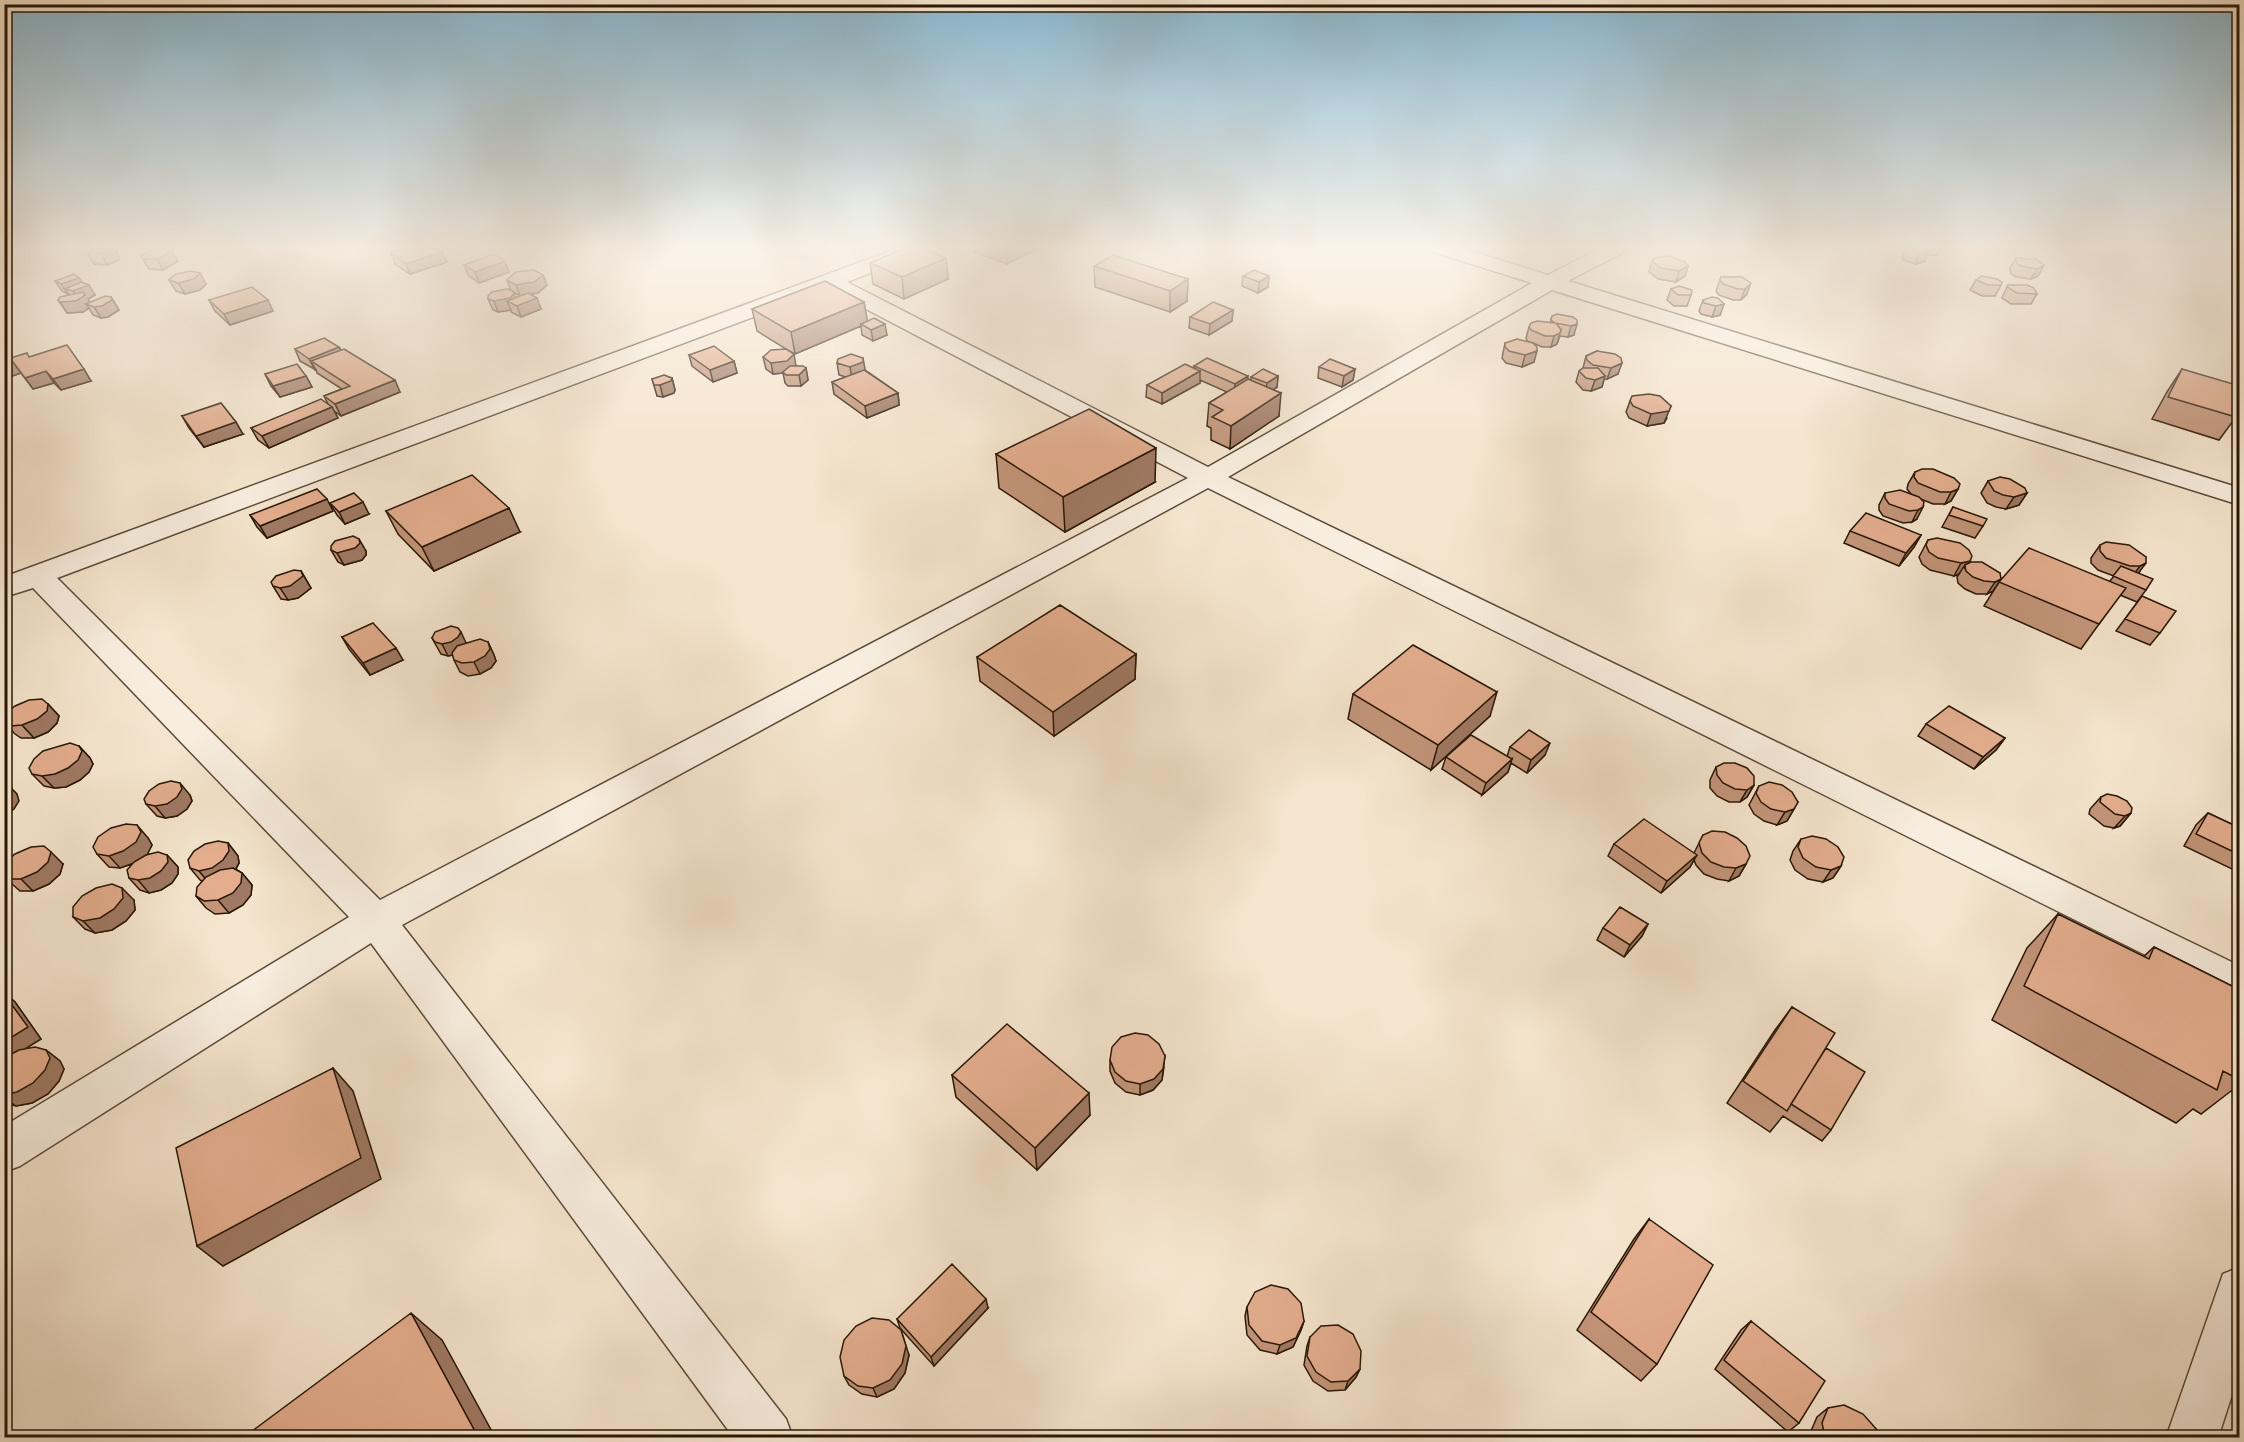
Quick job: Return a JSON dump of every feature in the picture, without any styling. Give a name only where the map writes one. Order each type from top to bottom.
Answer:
[{"type":"street","points":[[739,315],[21,582],[376,920],[767,1437]]},
{"type":"street","points":[[894,315],[1208,477],[2240,985]]},
{"type":"street","points":[[4,1151],[376,920],[1208,477],[1492,315]]},
{"type":"street","points":[[1658,315],[2240,497]]},
{"type":"street","points":[[2192,1437],[2240,1291]]},
{"type":"building","points":[[763,315],[832,315],[791,332]]},
{"type":"building","points":[[1193,315],[1224,315],[1210,324],[1190,317]]},
{"type":"building","points":[[1552,316],[1573,317],[1577,320],[1577,324],[1571,326],[1556,323],[1561,330],[1554,336],[1545,336],[1529,327],[1531,323],[1537,321],[1555,323],[1551,320]]},
{"type":"building","points":[[874,318],[885,324],[871,330],[861,324]]},
{"type":"building","points":[[324,338],[339,347],[309,359],[295,349]]},
{"type":"building","points":[[1517,339],[1533,343],[1537,351],[1525,355],[1509,351],[1505,347],[1505,343]]},
{"type":"building","points":[[67,345],[84,369],[53,379],[46,371],[25,378],[13,362],[4,365],[4,360],[27,353],[29,357]]},
{"type":"building","points":[[714,346],[734,361],[710,370],[689,355]]},
{"type":"building","points":[[344,349],[395,380],[335,404],[324,396],[350,386],[311,361]]},
{"type":"building","points":[[786,349],[794,354],[787,361],[771,363],[763,357],[771,350]]},
{"type":"building","points":[[1597,351],[1615,354],[1621,358],[1622,363],[1611,368],[1593,365],[1586,356]]},
{"type":"building","points":[[851,354],[863,358],[863,362],[850,367],[837,363],[838,359]]},
{"type":"building","points":[[1207,358],[1248,376],[1235,384],[1194,366]]},
{"type":"building","points":[[1330,359],[1355,369],[1344,376],[1319,367]]},
{"type":"building","points":[[297,364],[306,376],[273,386],[265,374]]},
{"type":"building","points":[[1185,364],[1200,371],[1162,393],[1147,385]]},
{"type":"building","points":[[790,366],[806,368],[799,375],[786,375],[783,372]]},
{"type":"building","points":[[1583,368],[1598,368],[1605,376],[1595,380],[1586,378],[1579,371]]},
{"type":"building","points":[[1263,369],[1278,376],[1267,383],[1251,377]]},
{"type":"building","points":[[2182,369],[2240,386],[2240,410],[2236,417],[2168,397]]},
{"type":"building","points":[[864,370],[898,393],[865,406],[832,382]]},
{"type":"building","points":[[664,375],[672,378],[671,381],[654,385],[652,379]]},
{"type":"building","points":[[1248,379],[1281,393],[1231,426],[1212,417],[1223,410],[1209,403]]},
{"type":"building","points":[[1649,394],[1660,396],[1671,406],[1669,411],[1651,414],[1633,406],[1630,401],[1632,396]]},
{"type":"building","points":[[321,399],[332,407],[262,436],[251,428]]},
{"type":"building","points":[[221,403],[236,422],[196,436],[182,416]]},
{"type":"building","points":[[1089,409],[1156,448],[1063,497],[996,454]]},
{"type":"building","points":[[1922,469],[1933,469],[1954,478],[1960,484],[1958,489],[1951,492],[1940,492],[1918,483],[1914,477],[1915,472]]},
{"type":"building","points":[[472,475],[509,508],[422,547],[386,511]]},
{"type":"building","points":[[2000,477],[2010,479],[2025,488],[2027,493],[2014,497],[1994,491],[1988,481]]},
{"type":"building","points":[[317,489],[327,499],[260,526],[250,515]]},
{"type":"building","points":[[1900,490],[1919,497],[1924,502],[1923,507],[1909,511],[1889,504],[1885,493]]},
{"type":"building","points":[[354,493],[363,502],[339,512],[330,503]]},
{"type":"building","points":[[1953,507],[1987,519],[1983,526],[1949,515]]},
{"type":"building","points":[[1866,513],[1921,535],[1906,553],[1850,531]]},
{"type":"building","points":[[353,536],[359,539],[360,543],[355,548],[337,553],[331,550],[335,541]]},
{"type":"building","points":[[1937,538],[1960,543],[1969,550],[1972,556],[1970,561],[1961,563],[1938,558],[1929,552],[1926,545],[1928,540]]},
{"type":"building","points":[[2106,542],[2129,545],[2146,557],[2146,563],[2140,566],[2130,566],[2106,558],[2100,551],[2100,545]]},
{"type":"building","points":[[2029,548],[2126,588],[2099,624],[1999,582]]},
{"type":"building","points":[[1971,562],[1982,562],[2000,573],[2001,579],[1995,582],[1973,577],[1966,571],[1965,565]]},
{"type":"building","points":[[2121,566],[2153,579],[2146,590],[2113,576]]},
{"type":"building","points":[[294,570],[301,571],[303,576],[290,586],[280,588],[273,586],[271,582],[276,576]]},
{"type":"building","points":[[2142,596],[2176,611],[2160,633],[2125,619]]},
{"type":"building","points":[[1060,605],[1136,654],[1053,712],[977,657]]},
{"type":"building","points":[[373,623],[396,648],[363,663],[342,637]]},
{"type":"building","points":[[451,626],[458,628],[461,632],[458,637],[442,644],[435,642],[432,638],[435,632]]},
{"type":"building","points":[[480,639],[488,642],[490,649],[485,656],[474,662],[462,663],[454,660],[452,653],[457,646]]},
{"type":"building","points":[[1413,645],[1497,692],[1438,745],[1353,694]]},
{"type":"building","points":[[42,699],[48,704],[47,711],[37,719],[22,725],[10,726],[4,722],[5,714],[15,706],[29,700]]},
{"type":"building","points":[[1949,706],[2005,738],[1983,757],[1926,724]]},
{"type":"building","points":[[1529,730],[1550,743],[1531,760],[1510,747]]},
{"type":"building","points":[[1471,735],[1512,759],[1486,783],[1446,757]]},
{"type":"building","points":[[70,743],[79,746],[82,751],[78,760],[55,774],[42,776],[32,774],[29,768],[34,759],[43,751]]},
{"type":"building","points":[[1724,763],[1735,763],[1747,768],[1754,776],[1754,785],[1747,790],[1735,789],[1723,783],[1717,775],[1716,767]]},
{"type":"building","points":[[171,781],[180,783],[182,789],[177,797],[167,804],[155,806],[146,804],[144,799],[149,791],[159,784]]},
{"type":"building","points":[[1769,782],[1782,785],[1792,792],[1798,802],[1794,809],[1785,812],[1771,809],[1761,802],[1756,793],[1759,786]]},
{"type":"building","points":[[2107,794],[2127,801],[2132,808],[2131,813],[2125,816],[2115,814],[2100,802],[2101,797]]},
{"type":"building","points":[[2208,813],[2240,828],[2240,855],[2196,834]]},
{"type":"building","points":[[1644,819],[1697,855],[1667,881],[1614,844]]},
{"type":"building","points":[[126,824],[137,825],[141,832],[136,842],[123,851],[109,856],[97,854],[93,847],[98,837],[111,828]]},
{"type":"building","points":[[1712,831],[1725,832],[1746,846],[1750,856],[1746,864],[1736,868],[1724,867],[1711,862],[1702,853],[1699,843],[1703,835]]},
{"type":"building","points":[[1812,836],[1826,839],[1838,847],[1844,857],[1841,866],[1831,870],[1816,867],[1803,858],[1798,847],[1801,839]]},
{"type":"building","points":[[218,841],[228,843],[229,851],[223,860],[212,868],[199,871],[190,868],[188,860],[194,851],[205,844]]},
{"type":"building","points":[[44,846],[51,852],[48,862],[37,872],[21,879],[4,877],[4,863],[15,854],[31,847]]},
{"type":"building","points":[[158,852],[167,855],[168,862],[161,871],[150,878],[138,880],[129,878],[127,870],[134,862],[146,855]]},
{"type":"building","points":[[233,868],[242,873],[241,883],[233,893],[218,900],[204,901],[196,896],[197,887],[206,877],[220,870]]},
{"type":"building","points":[[112,884],[122,888],[123,898],[114,909],[100,918],[83,921],[73,917],[73,907],[82,896],[96,888]]},
{"type":"building","points":[[1620,907],[1648,924],[1630,945],[1603,928]]},
{"type":"building","points":[[2058,914],[2149,959],[2154,947],[2240,990],[2240,1080],[2223,1071],[2217,1090],[2024,986]]},
{"type":"building","points":[[4,994],[28,1027],[4,1042]]},
{"type":"building","points":[[1792,1007],[1835,1033],[1787,1111],[1743,1081]]},
{"type":"building","points":[[1007,1024],[1089,1093],[1035,1148],[952,1075]]},
{"type":"building","points":[[1135,1033],[1148,1035],[1159,1044],[1165,1056],[1163,1069],[1154,1079],[1140,1084],[1126,1081],[1115,1072],[1110,1060],[1112,1047],[1121,1037]]},
{"type":"building","points":[[35,1047],[46,1050],[50,1058],[45,1070],[33,1083],[17,1092],[4,1095],[4,1058],[19,1050]]},
{"type":"building","points":[[1826,1048],[1865,1072],[1831,1130],[1791,1104]]},
{"type":"building","points":[[333,1068],[361,1158],[197,1246],[176,1148]]},
{"type":"building","points":[[1649,1219],[1713,1265],[1657,1364],[1591,1312]]},
{"type":"building","points":[[952,1264],[986,1299],[931,1357],[897,1319]]},
{"type":"building","points":[[1271,1285],[1288,1289],[1301,1303],[1304,1321],[1296,1338],[1280,1345],[1262,1341],[1249,1325],[1247,1307],[1255,1292]]},
{"type":"building","points":[[411,1313],[478,1437],[244,1437]]},
{"type":"building","points":[[872,1318],[889,1320],[901,1330],[906,1346],[902,1364],[890,1380],[873,1388],[858,1386],[844,1376],[840,1357],[844,1340],[856,1326]]},
{"type":"building","points":[[1751,1321],[1825,1381],[1799,1423],[1724,1360]]},
{"type":"building","points":[[1338,1325],[1353,1334],[1361,1351],[1360,1369],[1348,1381],[1331,1382],[1316,1372],[1307,1356],[1310,1337],[1321,1326]]},
{"type":"building","points":[[1844,1405],[1863,1414],[1878,1431],[1880,1437],[1825,1437],[1822,1423],[1828,1408]]}]
